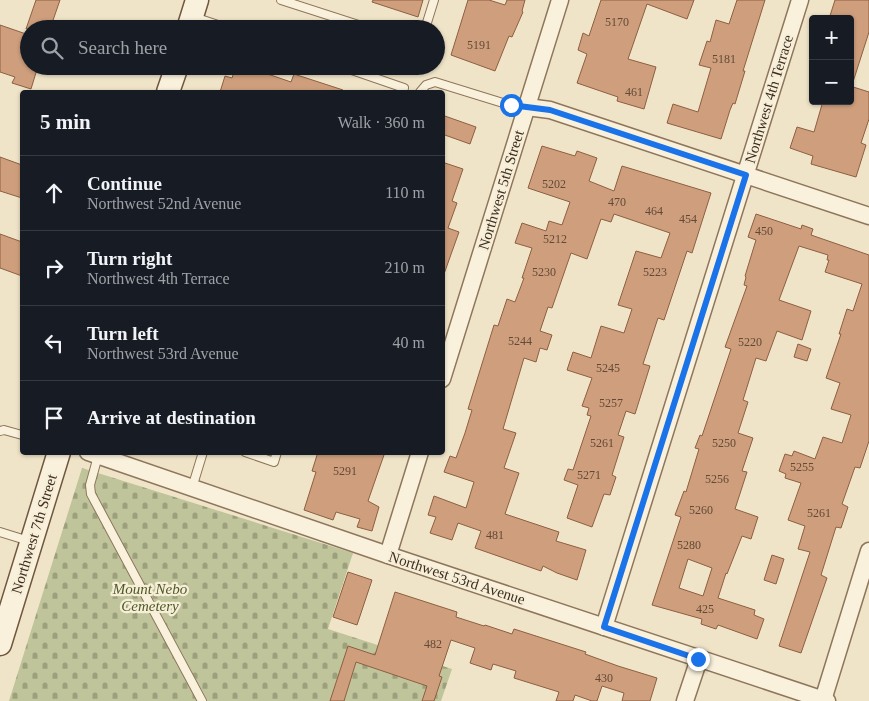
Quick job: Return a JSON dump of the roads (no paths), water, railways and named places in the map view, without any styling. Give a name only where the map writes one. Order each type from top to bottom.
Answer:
[{"type":"main road","points":[[169,90],[174,75]]},
{"type":"main road","name":"Northwest 7th Street","points":[[0,644],[58,455]]},
{"type":"street","name":"Northwest 5th Street","points":[[445,369],[560,0]]},
{"type":"street","name":"Northwest 4th Terrace","points":[[604,627],[800,0]]},
{"type":"street","points":[[527,107],[550,110],[869,216]]},
{"type":"street","name":"Northwest 53rd Avenue","points":[[96,455],[388,555],[825,700]]},
{"type":"street","points":[[388,555],[419,455]]},
{"type":"street","points":[[825,700],[869,551]]},
{"type":"street","points":[[686,701],[698,659]]},
{"type":"lane","points":[[281,0],[343,20]]},
{"type":"lane","points":[[428,20],[434,0]]},
{"type":"lane","points":[[193,15],[206,20]]},
{"type":"lane","points":[[366,75],[404,88],[404,90]]},
{"type":"lane","points":[[422,90],[426,85],[435,82],[503,103],[527,107]]},
{"type":"lane","points":[[0,431],[4,430],[20,434]]},
{"type":"lane","points":[[93,455],[91,494],[202,701]]},
{"type":"lane","points":[[192,488],[202,455]]},
{"type":"lane","points":[[254,455],[274,462],[276,455]]},
{"type":"lane","points":[[0,532],[31,542]]},
{"type":"park label","name":"Mount Nebo Cemetery","points":[[150,598]]}]
